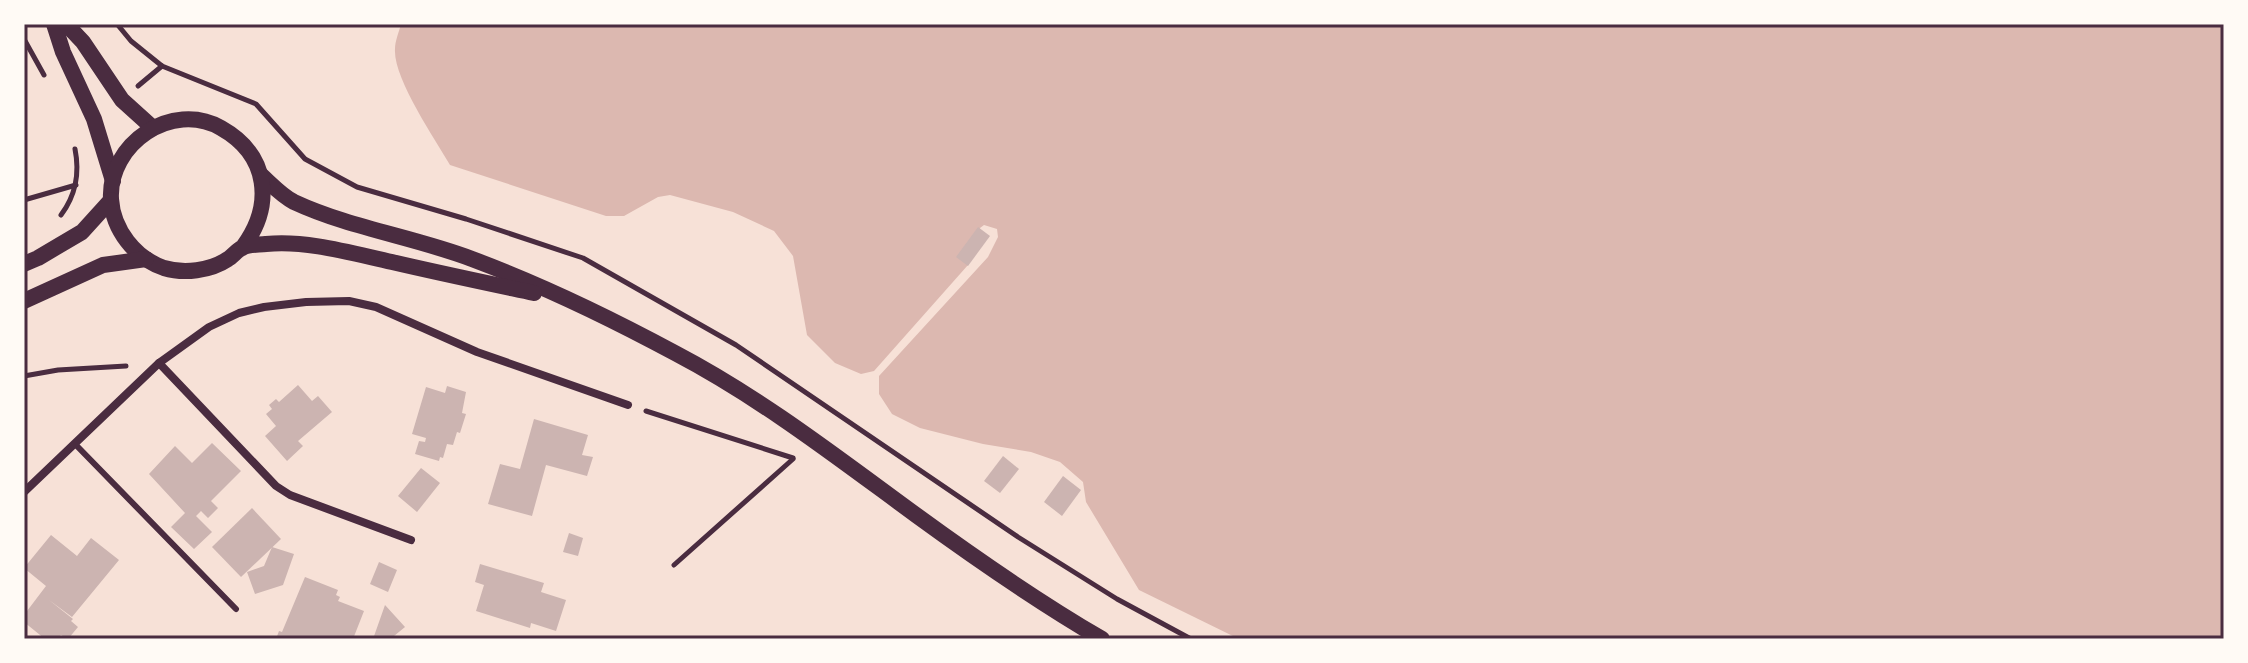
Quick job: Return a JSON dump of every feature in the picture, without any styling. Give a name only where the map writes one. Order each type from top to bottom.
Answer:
[{"type":"main road","points":[[54,24],[63,52],[94,119],[113,181]]},
{"type":"main road","points":[[66,24],[83,42],[122,100],[153,128]]},
{"type":"main road","points":[[186,120],[219,126],[237,138],[252,155],[261,175],[263,195],[255,231],[243,247],[227,260],[208,269],[186,271],[166,268],[146,259],[129,244],[117,223],[111,200],[113,181],[121,159],[135,141],[153,128],[186,120]]},
{"type":"main road","points":[[261,175],[291,201],[471,258],[571,301],[738,389],[810,437],[933,527],[1102,639]]},
{"type":"main road","points":[[24,264],[82,232],[111,200]]},
{"type":"main road","points":[[243,247],[282,243],[340,251],[571,301]]},
{"type":"main road","points":[[24,301],[103,265],[146,259]]},
{"type":"street","points":[[24,492],[159,363],[209,327],[239,313],[264,307],[349,301],[376,307],[477,352],[628,405]]},
{"type":"street","points":[[159,363],[276,486],[290,495],[411,540]]},
{"type":"lane","points":[[75,444],[236,609]]},
{"type":"path","points":[[117,24],[131,41],[162,66],[135,89]]},
{"type":"path","points":[[56,222],[69,205],[76,185],[75,145]]},
{"type":"path","points":[[24,200],[76,185]]},
{"type":"path","points":[[24,376],[58,370],[159,363]]},
{"type":"path","points":[[628,405],[793,458],[674,565]]},
{"type":"shaded area","points":[[401,24],[2224,24],[2224,639],[1239,639],[1139,590],[1086,502],[1083,482],[1060,462],[1031,452],[920,428],[892,414],[879,394],[879,376],[988,257],[998,237],[997,229],[984,225],[980,228],[968,265],[874,371],[861,374],[835,363],[807,335],[793,256],[774,231],[733,212],[670,195],[658,197],[624,216],[606,216],[450,165],[401,76],[395,49]]},
{"type":"building","points":[[978,227],[990,236],[968,266],[956,257]]},
{"type":"building","points":[[298,385],[312,401],[318,396],[332,412],[298,441],[303,446],[287,461],[265,436],[276,426],[266,414],[272,409],[269,405],[276,399],[279,402]]},
{"type":"building","points":[[447,386],[466,392],[462,413],[466,414],[460,433],[457,432],[453,445],[447,444],[439,461],[415,454],[419,441],[425,442],[426,438],[412,434],[426,387],[445,393]]},
{"type":"building","points":[[534,419],[588,435],[582,455],[593,457],[587,476],[546,465],[532,516],[488,504],[500,464],[520,469]]},
{"type":"building","points":[[212,443],[241,471],[211,501],[218,508],[208,518],[201,511],[196,516],[212,532],[194,549],[171,527],[185,513],[149,474],[175,446],[192,463]]},
{"type":"building","points":[[1003,456],[1019,469],[1000,493],[984,481]]},
{"type":"building","points":[[421,468],[440,483],[417,512],[398,496]]},
{"type":"building","points":[[1063,476],[1081,490],[1062,516],[1044,502]]},
{"type":"building","points":[[252,508],[281,539],[241,577],[212,547]]},
{"type":"building","points":[[569,533],[583,538],[578,556],[563,552]]},
{"type":"building","points":[[51,535],[77,556],[91,538],[119,560],[72,617],[49,600],[73,619],[71,621],[78,627],[68,639],[61,635],[57,639],[45,639],[24,622],[24,615],[46,586],[24,568]]},
{"type":"building","points":[[272,547],[294,554],[283,585],[255,594],[247,572],[264,566]]},
{"type":"building","points":[[379,562],[397,570],[388,592],[370,584]]},
{"type":"building","points":[[480,564],[544,583],[541,592],[566,600],[556,631],[531,623],[530,628],[476,611],[484,585],[475,582]]},
{"type":"building","points":[[305,577],[338,590],[338,601],[364,611],[353,639],[276,639],[279,631],[282,632]]},
{"type":"building","points":[[385,605],[405,627],[394,636],[396,639],[373,639]]}]
